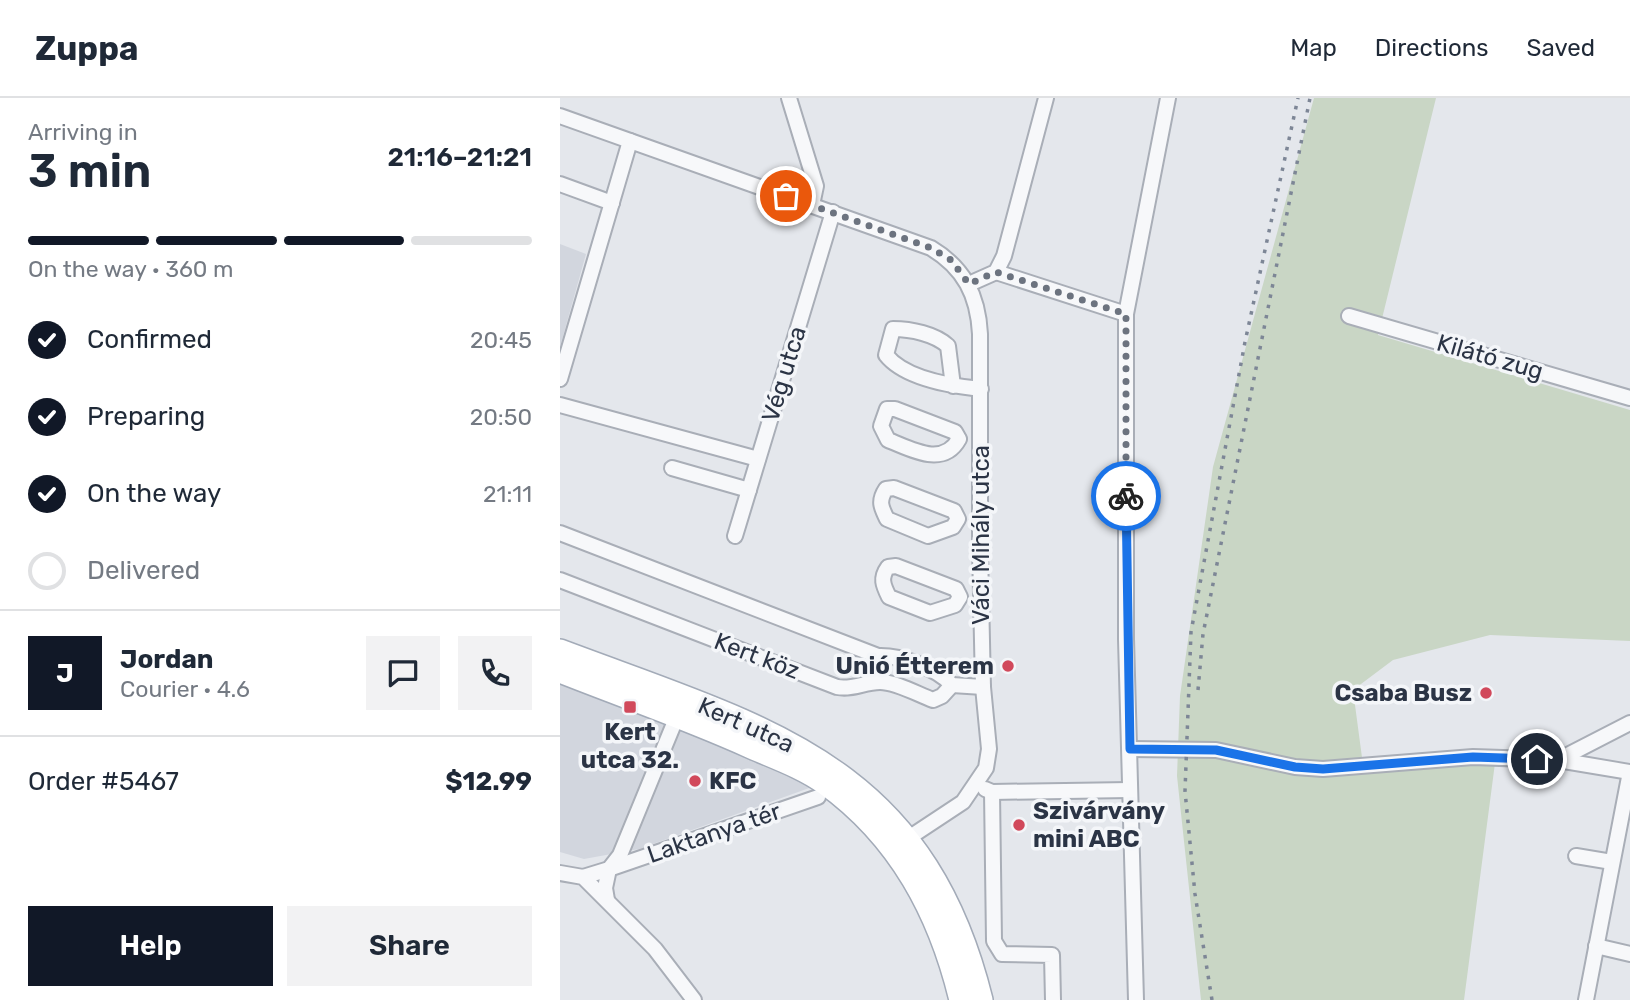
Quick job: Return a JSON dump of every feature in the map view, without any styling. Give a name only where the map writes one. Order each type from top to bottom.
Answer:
[{"type":"main road","name":"Kert utca","points":[[560,650],[681,707],[824,782],[901,843]]},
{"type":"main road","name":"Kert utca","points":[[560,671],[681,707]]},
{"type":"main road","points":[[901,843],[913,876],[949,953],[961,1000]]},
{"type":"main road","points":[[901,843],[947,900],[970,956],[981,1000]]},
{"type":"street","points":[[789,98],[816,186],[812,205]]},
{"type":"street","points":[[996,272],[1017,212],[1046,98]]},
{"type":"street","points":[[1136,1000],[1126,639],[1126,314],[1168,98]]},
{"type":"street","points":[[560,116],[931,248],[951,260],[969,284],[996,272],[1126,314]]},
{"type":"street","points":[[560,379],[630,141]]},
{"type":"street","points":[[560,184],[612,203]]},
{"type":"street","name":"Vég utca","points":[[735,536],[833,212]]},
{"type":"street","name":"Váci Mihály utca","points":[[901,843],[963,802],[977,786],[986,768],[989,749],[983,687],[979,312],[969,284]]},
{"type":"street","name":"Kilátó zug","points":[[1349,316],[1630,398]]},
{"type":"street","points":[[953,386],[948,346],[940,339],[904,329],[893,329],[886,355],[895,366],[953,386],[981,389]]},
{"type":"street","points":[[560,405],[758,459]]},
{"type":"street","points":[[887,409],[895,409],[955,432],[959,439],[949,451],[929,456],[888,440],[881,426],[882,416],[887,409]]},
{"type":"street","points":[[959,439],[981,439]]},
{"type":"street","points":[[672,468],[749,490]]},
{"type":"street","points":[[894,488],[954,511],[958,519],[948,531],[928,536],[887,520],[880,506],[881,496],[886,489],[894,488]]},
{"type":"street","points":[[958,519],[980,519]]},
{"type":"street","name":"Kert köz","points":[[560,533],[878,656],[892,656],[945,677],[952,685],[983,687]]},
{"type":"street","points":[[896,566],[956,589],[960,597],[950,609],[930,614],[889,597],[882,584],[883,574],[888,567],[896,566]]},
{"type":"street","name":"Kert köz","points":[[560,580],[837,687],[852,690],[869,683],[884,682],[933,700],[942,696],[952,685]]},
{"type":"street","points":[[960,597],[981,597]]},
{"type":"street","points":[[869,683],[878,656]]},
{"type":"street","name":"Laktanya tér","points":[[609,869],[620,855],[638,805],[681,707]]},
{"type":"street","points":[[1558,760],[1630,723]]},
{"type":"street","points":[[1130,749],[1216,750],[1295,767],[1323,769],[1473,757],[1558,760],[1630,772],[1586,1000]]},
{"type":"street","points":[[977,786],[992,792],[1129,790]]},
{"type":"street","points":[[992,792],[994,941],[1002,954],[1052,955],[1053,1000]]},
{"type":"street","name":"Laktanya tér","points":[[583,877],[818,797]]},
{"type":"street","points":[[1576,856],[1612,862]]},
{"type":"street","points":[[607,900],[605,888],[609,869]]},
{"type":"street","points":[[560,873],[583,877],[655,949],[694,1000]]},
{"type":"street","points":[[1596,946],[1630,954]]},
{"type":"shaded area","points":[[560,244],[586,254],[560,347]]},
{"type":"shaded area","points":[[560,677],[767,757],[812,787],[639,849],[584,859],[560,852]]},
{"type":"green space","points":[[1314,98],[1436,98],[1378,335],[1630,410],[1630,641],[1490,635],[1393,660],[1353,690],[1363,765],[1495,763],[1464,1000],[1201,1000],[1177,776],[1180,696],[1213,467]]},
{"type":"railway","points":[[1212,1000],[1195,894],[1185,791],[1191,632],[1245,342],[1298,98]]},
{"type":"railway","points":[[1198,690],[1203,634],[1310,98]]},
{"type":"way so far","points":[[786,196],[931,248],[951,260],[969,284],[996,272],[1126,314],[1126,496]]},
{"type":"place","name":"Unió Étterem","points":[[1008,666]]},
{"type":"place","name":"Csaba Busz","points":[[1486,693]]},
{"type":"place","name":"Kert utca 32.","points":[[630,707]]},
{"type":"place","name":"KFC","points":[[695,781]]},
{"type":"place","name":"Szivárvány mini ABC","points":[[1019,825]]},
{"type":"route","points":[[1126,496],[1126,639],[1130,749],[1216,750],[1295,767],[1323,769],[1473,757],[1537,759]]}]
